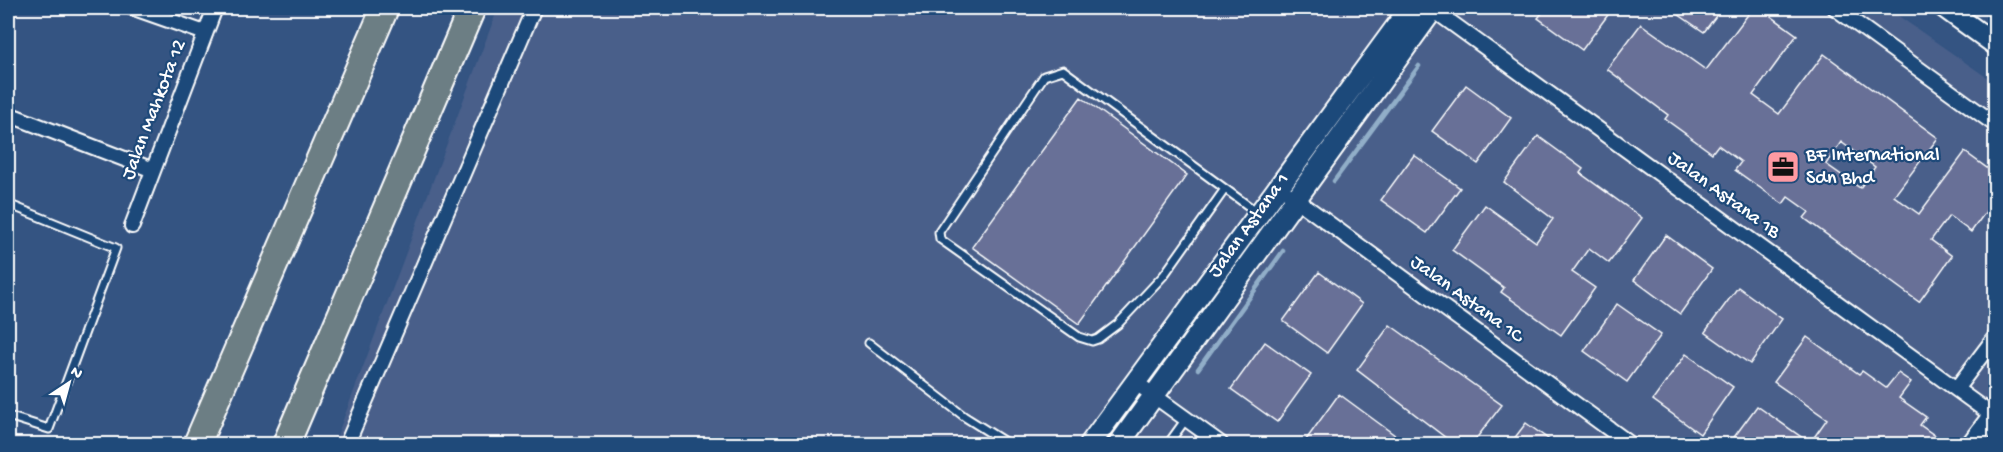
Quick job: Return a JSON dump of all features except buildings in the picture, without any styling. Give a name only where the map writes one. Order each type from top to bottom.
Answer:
[{"type":"highway","points":[[197,444],[385,8]]},
{"type":"highway","points":[[286,444],[472,8]]},
{"type":"street","points":[[134,8],[205,33]]},
{"type":"street","name":"Jalan Mahkota 12","points":[[132,226],[215,8]]},
{"type":"street","points":[[347,444],[534,8]]},
{"type":"street","name":"Jalan Astana 1","points":[[1090,444],[1410,8]]},
{"type":"street","name":"Jalan Astana 1","points":[[1119,444],[1433,8]]},
{"type":"street","name":"Jalan Astana 1B","points":[[1433,8],[1994,416]]},
{"type":"street","points":[[1835,8],[1995,125]]},
{"type":"street","points":[[1945,8],[1995,45]]},
{"type":"street","points":[[8,114],[153,170]]},
{"type":"street","name":"Jalan Astana 1C","points":[[1279,187],[1630,444]]},
{"type":"street","points":[[1956,389],[1995,336]]},
{"type":"street","points":[[1136,382],[1221,444]]},
{"type":"street","points":[[1972,444],[1994,416]]},
{"type":"lane","points":[[1225,189],[1164,275],[1105,336],[1092,341],[1079,337],[958,252],[940,238],[939,232],[1044,76],[1054,71],[1064,70],[1259,214]]},
{"type":"lane","points":[[8,204],[116,248],[48,429],[8,416]]},
{"type":"lane","points":[[869,343],[965,417],[1008,444]]},
{"type":"lane","points":[[1168,444],[1186,419]]},
{"type":"shaded area","points":[[498,8],[1887,8],[1995,83],[1995,444],[334,444]]},
{"type":"waterway","points":[[1334,181],[1419,66]]},
{"type":"waterway","points":[[1198,369],[1283,251]]},
{"type":"waterway","points":[[1143,444],[1146,441]]},
{"type":"place","name":"BF International Sdn Bhd","points":[[1783,167]]}]
